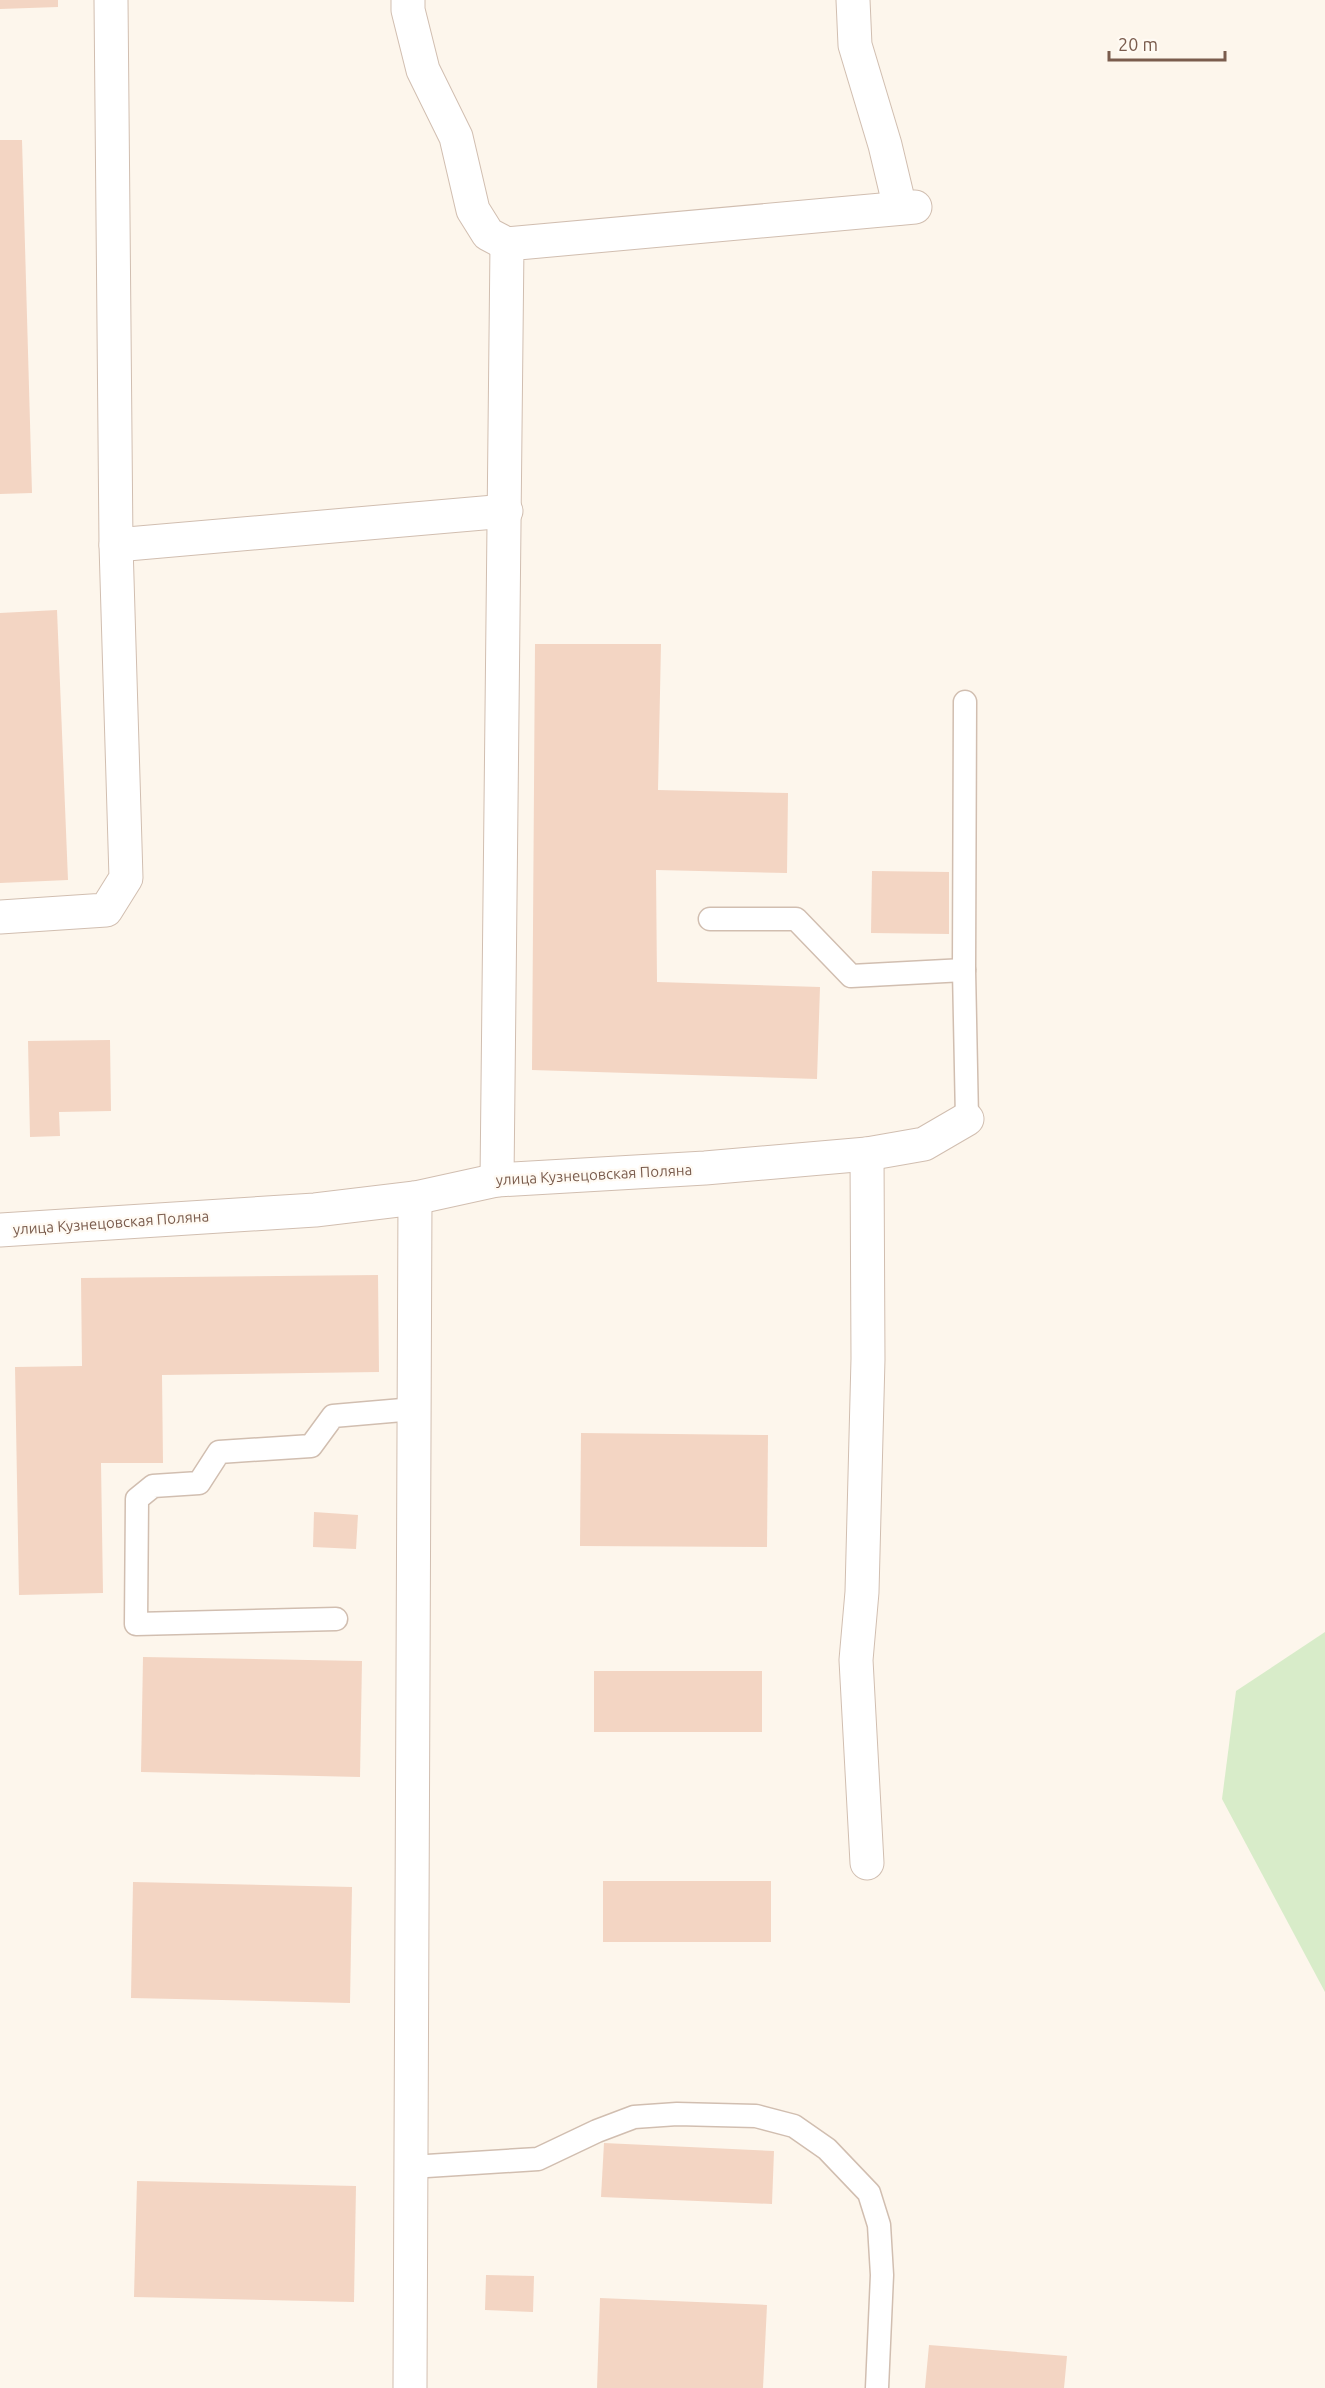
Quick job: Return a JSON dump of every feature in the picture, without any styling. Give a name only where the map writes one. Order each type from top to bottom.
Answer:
[{"type":"street","points":[[0,917],[106,910],[126,878],[116,544],[111,0]]},
{"type":"street","points":[[408,0],[408,10],[423,70],[456,137],[473,210],[489,234],[507,244],[907,207],[885,145],[855,45],[853,0]]},
{"type":"street","points":[[497,1180],[506,511],[507,244]]},
{"type":"street","points":[[116,544],[506,511]]},
{"type":"street","name":"улица Кузнецовская Поляна","points":[[0,1230],[315,1210],[415,1198],[497,1180],[705,1168],[867,1154],[924,1144],[967,1119]]},
{"type":"street","points":[[867,1154],[868,1359],[862,1592],[856,1660],[867,1863]]},
{"type":"street","points":[[410,2388],[415,1198]]},
{"type":"lane","points":[[965,702],[964,970],[967,1119]]},
{"type":"lane","points":[[710,919],[796,919],[851,976],[964,970]]},
{"type":"lane","points":[[336,1619],[136,1624],[137,1499],[153,1486],[199,1483],[219,1452],[311,1446],[333,1416],[414,1409]]},
{"type":"lane","points":[[411,2167],[538,2159],[597,2131],[634,2117],[677,2114],[756,2116],[794,2126],[827,2149],[869,2193],[879,2226],[882,2276],[877,2388]]},
{"type":"green space","points":[[1325,1632],[1325,1992],[1222,1799],[1236,1691]]},
{"type":"building","points":[[0,0],[58,0],[58,7],[0,9]]},
{"type":"building","points":[[0,140],[22,140],[32,493],[0,494]]},
{"type":"building","points":[[57,610],[68,880],[0,883],[0,613]]},
{"type":"building","points":[[535,644],[661,644],[658,790],[788,793],[787,873],[656,870],[657,982],[820,987],[817,1079],[532,1070]]},
{"type":"building","points":[[872,871],[949,872],[949,934],[871,933]]},
{"type":"building","points":[[110,1040],[111,1111],[59,1112],[60,1136],[30,1137],[28,1041]]},
{"type":"building","points":[[378,1275],[379,1372],[162,1375],[163,1463],[101,1463],[103,1593],[19,1595],[15,1367],[82,1366],[81,1278]]},
{"type":"building","points":[[581,1433],[768,1435],[767,1547],[580,1546]]},
{"type":"building","points":[[314,1512],[358,1515],[356,1549],[313,1547]]},
{"type":"building","points":[[143,1657],[362,1661],[360,1777],[141,1772]]},
{"type":"building","points":[[594,1671],[762,1671],[762,1732],[594,1732]]},
{"type":"building","points":[[603,1881],[771,1881],[771,1942],[603,1942]]},
{"type":"building","points":[[133,1882],[352,1887],[350,2003],[131,1998]]},
{"type":"building","points":[[604,2143],[774,2151],[772,2204],[601,2197]]},
{"type":"building","points":[[137,2181],[356,2186],[354,2302],[134,2297]]},
{"type":"building","points":[[486,2275],[534,2276],[533,2312],[485,2310]]},
{"type":"building","points":[[600,2298],[767,2305],[763,2388],[597,2388]]},
{"type":"building","points":[[929,2345],[1067,2356],[1064,2388],[925,2388]]}]
